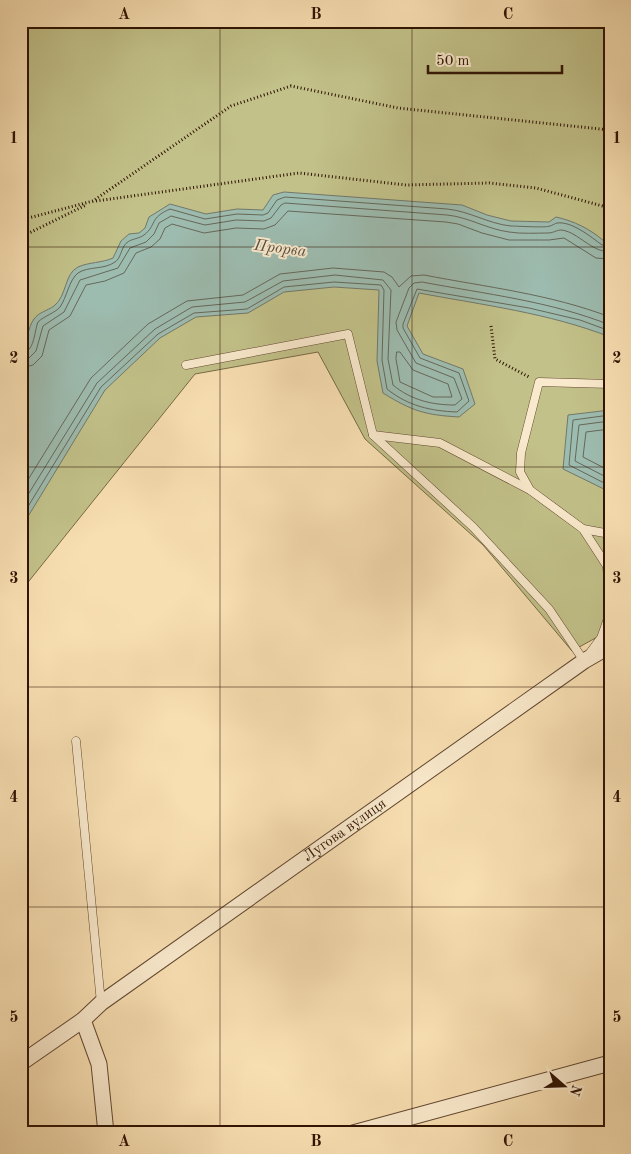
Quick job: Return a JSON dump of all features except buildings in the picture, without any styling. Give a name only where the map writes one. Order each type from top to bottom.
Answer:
[{"type":"street","name":"Лугова вулиця","points":[[21,1063],[83,1020],[101,1003],[584,661],[610,646]]},
{"type":"street","points":[[83,1020],[99,1064],[106,1133]]},
{"type":"street","points":[[353,1133],[610,1063]]},
{"type":"lane","points":[[186,365],[348,334],[373,435],[474,527],[549,609],[584,661],[601,638],[610,613]]},
{"type":"lane","points":[[530,490],[520,472],[521,453],[538,382],[610,384]]},
{"type":"lane","points":[[373,435],[440,443],[530,490],[582,529],[607,566],[610,608]]},
{"type":"lane","points":[[582,529],[610,534]]},
{"type":"lane","points":[[76,741],[101,1003]]},
{"type":"path","points":[[21,237],[93,201],[231,106],[291,86],[398,108],[610,130]]},
{"type":"path","points":[[21,220],[93,201],[299,173],[406,185],[489,183],[527,187],[610,208]]},
{"type":"path","points":[[491,326],[495,358],[538,382]]},
{"type":"shaded area","points":[[21,21],[610,21],[610,630],[572,651],[483,545],[365,439],[318,352],[195,374],[21,591]]},
{"type":"water","name":"Прорва","points":[[284,192],[462,205],[487,215],[511,221],[549,222],[556,217],[575,223],[604,241],[610,240],[610,337],[540,316],[419,293],[407,326],[423,354],[463,369],[475,404],[459,417],[419,411],[383,393],[377,361],[379,290],[334,287],[284,292],[248,313],[196,317],[160,338],[105,390],[21,528],[21,351],[34,319],[58,302],[73,270],[82,265],[113,258],[121,241],[129,234],[139,233],[145,228],[149,217],[170,204],[206,214],[237,209],[263,210],[273,195]]},
{"type":"water","points":[[610,410],[610,492],[563,469],[568,415]]}]
